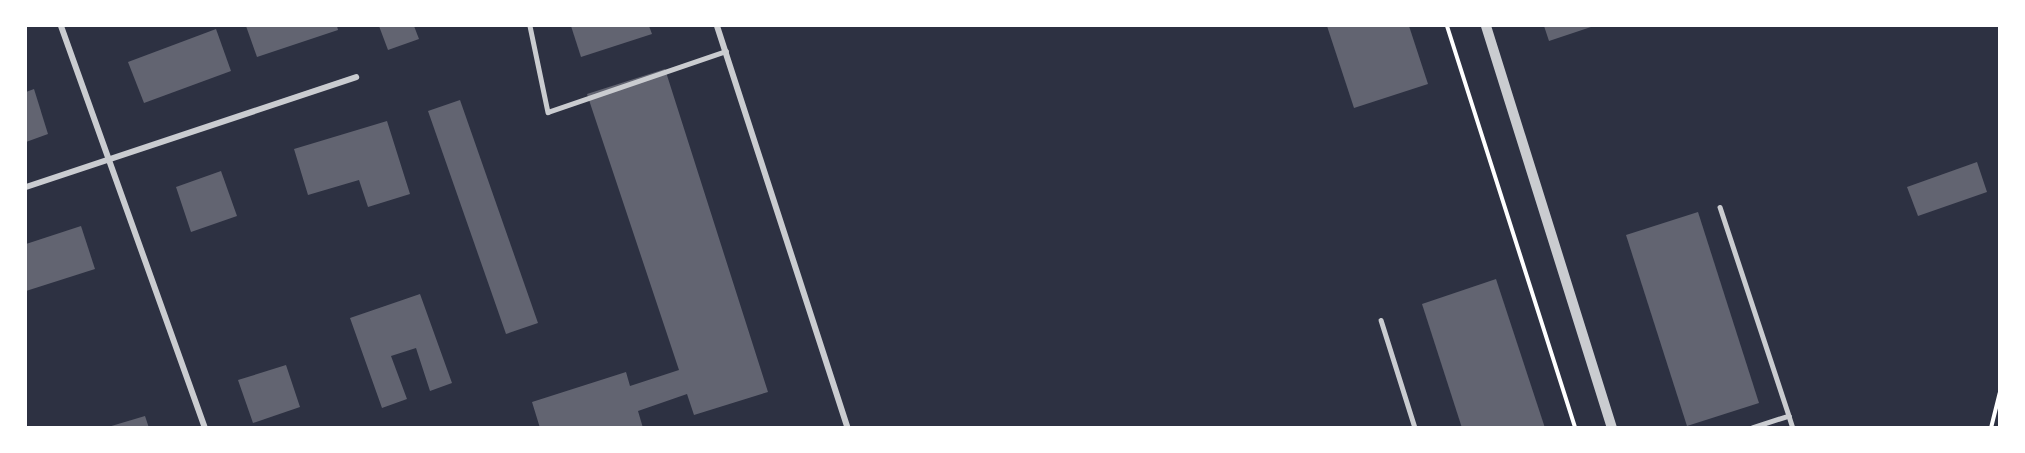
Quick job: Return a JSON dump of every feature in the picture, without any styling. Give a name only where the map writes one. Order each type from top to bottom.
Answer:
[{"type":"street","points":[[61,26],[205,428]]},
{"type":"street","points":[[717,26],[848,428]]},
{"type":"street","points":[[1486,26],[1612,428]]},
{"type":"street","points":[[26,187],[356,77]]},
{"type":"lane","points":[[530,26],[548,112],[726,51]]},
{"type":"lane","points":[[1720,207],[1793,428]]},
{"type":"lane","points":[[1381,320],[1415,428]]},
{"type":"lane","points":[[1753,428],[1790,416]]},
{"type":"path","points":[[1447,26],[1575,428]]},
{"type":"path","points":[[1991,428],[2000,393]]},
{"type":"building","points":[[246,26],[337,26],[338,30],[257,57]]},
{"type":"building","points":[[379,26],[414,26],[419,39],[388,50]]},
{"type":"building","points":[[571,26],[649,26],[652,34],[581,57]]},
{"type":"building","points":[[1327,26],[1409,26],[1428,84],[1354,108]]},
{"type":"building","points":[[1544,26],[1594,26],[1549,41]]},
{"type":"building","points":[[216,29],[231,71],[144,103],[128,62]]},
{"type":"building","points":[[665,69],[768,392],[694,415],[687,394],[638,411],[643,428],[540,428],[532,402],[626,372],[630,386],[679,370],[587,94]]},
{"type":"building","points":[[34,89],[48,134],[26,142],[26,92]]},
{"type":"building","points":[[460,100],[538,323],[506,334],[428,111]]},
{"type":"building","points":[[387,121],[410,194],[368,207],[359,180],[308,195],[294,149]]},
{"type":"building","points":[[1977,162],[1987,192],[1918,216],[1907,187]]},
{"type":"building","points":[[221,171],[237,216],[191,232],[176,187]]},
{"type":"building","points":[[1698,212],[1759,403],[1687,426],[1626,235]]},
{"type":"building","points":[[81,226],[95,269],[26,291],[26,244]]},
{"type":"building","points":[[1496,279],[1545,428],[1462,428],[1422,304]]},
{"type":"building","points":[[420,294],[452,383],[430,391],[416,348],[391,356],[407,399],[382,408],[350,318]]},
{"type":"building","points":[[286,365],[300,407],[253,423],[238,380]]},
{"type":"building","points":[[145,416],[149,428],[108,428],[108,427]]}]
